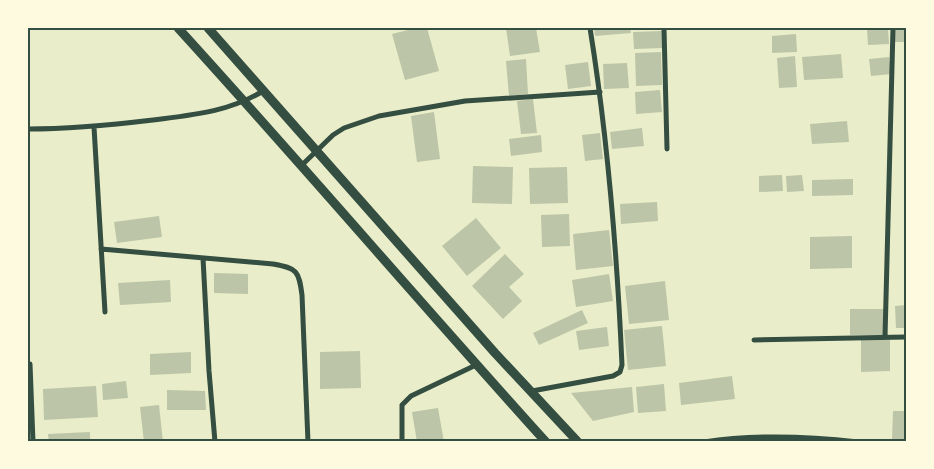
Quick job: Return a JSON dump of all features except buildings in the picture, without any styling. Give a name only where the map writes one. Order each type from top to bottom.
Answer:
[{"type":"street","points":[[178,28],[302,165],[476,365],[546,442]]},
{"type":"street","points":[[208,28],[318,150],[495,354],[532,391],[578,442]]},
{"type":"street","points":[[532,391],[613,376],[620,372],[622,365],[617,245],[600,92],[590,28]]},
{"type":"street","points":[[664,28],[667,149]]},
{"type":"street","points":[[885,337],[893,28]]},
{"type":"street","points":[[28,129],[94,127],[194,114],[224,109],[245,101],[263,90]]},
{"type":"street","points":[[302,165],[344,128],[378,116],[464,101],[600,92]]},
{"type":"street","points":[[94,127],[105,312]]},
{"type":"street","points":[[101,249],[290,267],[300,277],[308,442]]},
{"type":"street","points":[[203,258],[215,442]]},
{"type":"street","points":[[754,340],[906,337]]},
{"type":"street","points":[[30,364],[34,442]]},
{"type":"street","points":[[402,442],[402,405],[411,396],[476,365]]},
{"type":"street","points":[[704,442],[747,437],[806,436],[858,442]]}]
